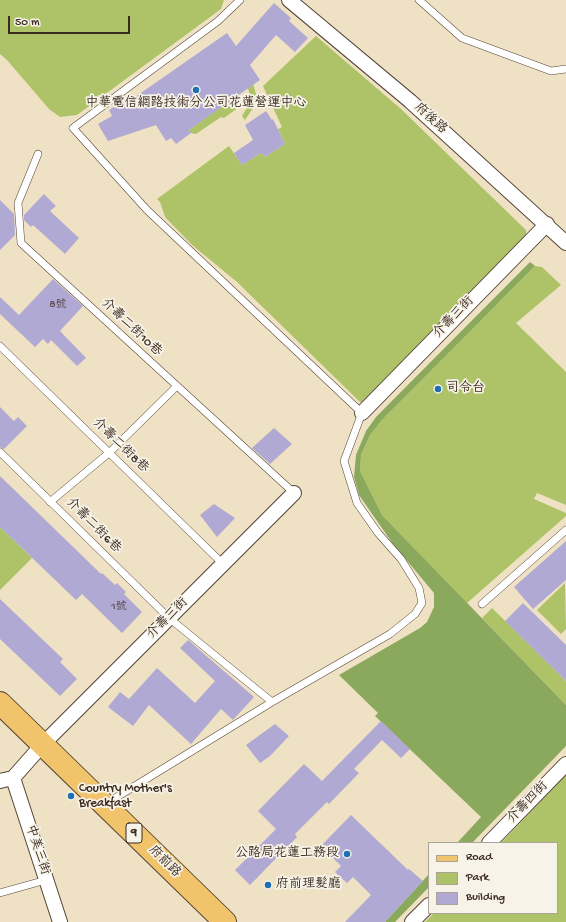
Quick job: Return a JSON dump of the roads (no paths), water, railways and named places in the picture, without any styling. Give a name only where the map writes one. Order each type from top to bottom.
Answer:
[{"type":"main road","name":"府前路","points":[[0,703],[225,922]]},
{"type":"street","name":"府後路","points":[[289,0],[410,102],[566,243]]},
{"type":"street","name":"介壽三街","points":[[362,413],[546,224]]},
{"type":"street","name":"介壽三街","points":[[7,779],[294,493]]},
{"type":"street","name":"介壽四街","points":[[490,842],[566,764]]},
{"type":"street","name":"中美三街","points":[[7,779],[46,880],[60,922]]},
{"type":"street","points":[[412,922],[428,906]]},
{"type":"lane","points":[[105,804],[272,702],[390,634],[415,614],[422,603],[419,588],[401,559],[378,533],[357,503],[344,461],[362,413],[147,210],[73,128],[218,21],[240,0]]},
{"type":"lane","points":[[418,0],[462,38],[551,70],[566,69]]},
{"type":"lane","name":"介壽二街10巷","points":[[38,154],[18,203],[21,243],[294,493]]},
{"type":"lane","name":"介壽二街8巷","points":[[0,346],[223,564]]},
{"type":"lane","points":[[50,502],[110,452],[177,386]]},
{"type":"lane","name":"介壽二街6巷","points":[[0,452],[169,618],[272,702]]},
{"type":"lane","points":[[482,604],[566,530]]},
{"type":"lane","points":[[0,893],[46,880]]},
{"type":"place","name":"中華電信網路技術分公司花蓮營運中心","points":[[196,90]]},
{"type":"place","name":"司令台","points":[[438,389]]},
{"type":"place","name":"Country Mother's Breakfast","points":[[71,796]]},
{"type":"place","name":"公路局花蓮工務段","points":[[347,854]]},
{"type":"place","name":"府前理髮廳","points":[[268,885]]}]
